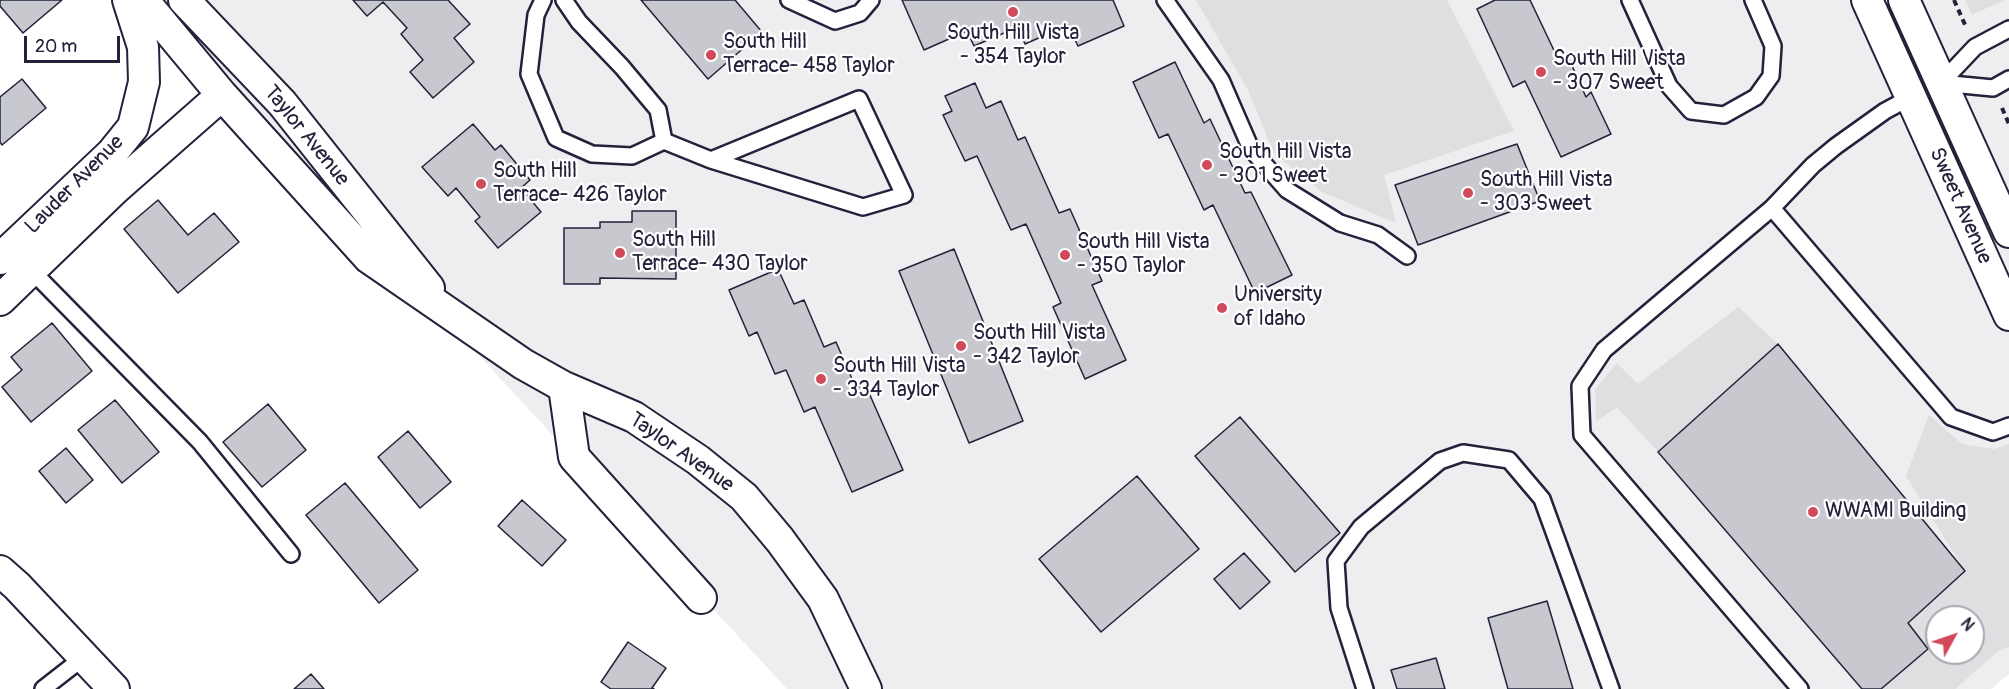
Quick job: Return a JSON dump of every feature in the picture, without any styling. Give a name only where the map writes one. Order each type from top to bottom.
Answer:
[{"type":"street","name":"Lauder Avenue","points":[[0,259],[112,153],[133,127],[144,82],[143,47],[128,0]]},
{"type":"street","name":"Taylor Avenue","points":[[143,0],[222,94],[369,258],[523,364],[564,387],[634,417],[698,460],[744,497],[780,540],[823,599],[866,689]]},
{"type":"street","name":"Sweet Avenue","points":[[1867,0],[2009,315]]},
{"type":"street","name":"Sweet Avenue","points":[[1904,0],[2009,232]]},
{"type":"street","name":"Taylor Avenue","points":[[193,9],[215,41],[222,68],[222,94]]},
{"type":"street","name":"Taylor Avenue","points":[[193,9],[282,103],[450,314]]},
{"type":"street","points":[[1911,97],[1941,83]]},
{"type":"street","name":"Lauder Avenue","points":[[0,300],[115,189],[222,94]]},
{"type":"street","points":[[564,387],[574,457],[701,598]]},
{"type":"street","points":[[0,556],[6,587],[84,657],[114,689]]},
{"type":"lane","points":[[543,0],[536,15],[529,74],[556,138],[592,154],[632,156],[664,141],[711,160],[862,207],[904,195],[859,99],[711,160]]},
{"type":"lane","points":[[564,0],[579,22],[622,67],[658,110],[664,141]]},
{"type":"lane","points":[[789,0],[835,21],[860,13],[871,0]]},
{"type":"lane","points":[[1165,0],[1221,80],[1251,149],[1287,190],[1340,223],[1378,235],[1407,256]]},
{"type":"lane","points":[[1630,0],[1669,86],[1692,111],[1724,115],[1756,97],[1771,76],[1773,46],[1753,0]]},
{"type":"lane","points":[[1941,83],[1975,47],[2009,29]]},
{"type":"lane","points":[[1941,83],[1993,88],[2009,80]]},
{"type":"lane","points":[[1800,689],[1582,435],[1580,386],[1604,350],[1773,208],[1813,165],[1885,111],[1911,97]]},
{"type":"lane","points":[[1773,208],[1951,417],[1993,432],[2009,426]]},
{"type":"lane","points":[[31,270],[200,442],[291,554]]},
{"type":"lane","points":[[1365,689],[1338,608],[1336,561],[1361,527],[1440,461],[1463,453],[1509,460],[1542,499],[1611,689]]},
{"type":"lane","points":[[43,689],[84,657]]},
{"type":"shaded area","name":"University of Idaho","points":[[151,0],[2009,0],[2009,674],[1991,689],[787,689]]},
{"type":"shaded area","points":[[1196,0],[1447,0],[1514,131],[1384,175],[1396,223],[1322,192],[1274,153],[1248,90]]},
{"type":"shaded area","points":[[1965,0],[2004,0],[1972,15]]},
{"type":"shaded area","points":[[1738,307],[1778,344],[1658,452],[1617,407],[1596,422],[1595,390],[1617,363],[1638,384]]},
{"type":"shaded area","points":[[1929,415],[1962,444],[1994,449],[2009,444],[2009,647],[2001,649],[1985,663],[1985,605],[1928,605],[1965,571],[1906,476]]},
{"type":"shaded area","points":[[1925,607],[1925,645],[1908,623]]},
{"type":"shaded area","points":[[1925,652],[1925,665],[1983,665],[1955,689],[1881,689]]},
{"type":"building","points":[[0,0],[62,0],[23,33],[0,6]]},
{"type":"building","points":[[353,0],[448,0],[470,24],[454,38],[474,62],[433,98],[410,72],[423,60],[401,34],[407,28],[383,2],[367,16]]},
{"type":"building","name":"South Hill Terrace- 458 Taylor","points":[[641,0],[735,0],[762,32],[708,79]]},
{"type":"building","name":"South Hill Vista - 354 Taylor","points":[[902,0],[1113,0],[1124,26],[1078,46],[1068,25],[1025,44],[1018,27],[974,46],[967,31],[924,50]]},
{"type":"building","name":"South Hill Vista - 307 Sweet","points":[[1495,0],[1530,0],[1560,63],[1569,59],[1586,97],[1591,92],[1611,134],[1561,157],[1525,81],[1513,87],[1477,9]]},
{"type":"building","name":"South Hill Vista - 301 Sweet","points":[[1175,62],[1204,123],[1210,119],[1245,193],[1251,192],[1292,275],[1255,293],[1213,205],[1204,210],[1168,134],[1159,138],[1133,82]]},
{"type":"building","points":[[22,79],[46,108],[2,145],[0,142],[0,97]]},
{"type":"building","name":"South Hill Vista - 350 Taylor","points":[[975,83],[986,108],[1001,101],[1018,140],[1025,137],[1059,213],[1070,209],[1102,281],[1092,285],[1126,360],[1085,379],[1053,307],[1061,303],[1026,224],[1011,230],[977,156],[965,161],[943,115],[952,111],[945,96]]},
{"type":"building","name":"South Hill Terrace- 426 Taylor","points":[[473,124],[495,150],[501,145],[530,180],[521,188],[541,212],[498,248],[475,221],[480,217],[456,188],[448,196],[422,167]]},
{"type":"building","name":"South Hill Vista - 303 Sweet","points":[[1517,144],[1540,201],[1418,245],[1395,185]]},
{"type":"building","points":[[158,200],[188,235],[214,213],[239,242],[178,293],[124,229]]},
{"type":"building","name":"South Hill Terrace- 430 Taylor","points":[[632,211],[676,211],[676,279],[600,278],[600,284],[564,284],[564,228],[600,228],[600,222],[632,222]]},
{"type":"building","name":"South Hill Vista - 342 Taylor","points":[[954,249],[1023,421],[969,443],[899,271]]},
{"type":"building","name":"South Hill Vista - 334 Taylor","points":[[778,269],[794,304],[804,300],[824,347],[836,342],[856,388],[865,384],[903,470],[852,492],[815,407],[804,412],[786,370],[775,374],[757,332],[749,336],[729,290]]},
{"type":"building","points":[[52,323],[92,371],[31,422],[2,387],[22,370],[11,357]]},
{"type":"building","name":"WWAMI Building","points":[[1778,344],[1965,571],[1925,605],[1908,623],[1925,645],[1925,652],[1881,689],[1862,689],[1658,452]]},
{"type":"building","points":[[115,400],[159,452],[122,483],[78,430]]},
{"type":"building","points":[[268,404],[306,450],[262,487],[223,442]]},
{"type":"building","points":[[1240,417],[1340,533],[1295,572],[1195,456]]},
{"type":"building","points":[[408,431],[451,482],[420,508],[378,457]]},
{"type":"building","points":[[66,448],[93,480],[66,503],[39,471]]},
{"type":"building","points":[[1137,476],[1199,549],[1101,632],[1039,559]]},
{"type":"building","points":[[345,483],[418,570],[379,603],[306,515]]},
{"type":"building","points":[[522,500],[566,540],[542,566],[498,526]]},
{"type":"building","points":[[1244,553],[1270,582],[1240,609],[1214,579]]},
{"type":"building","points":[[1547,601],[1573,689],[1508,689],[1488,618]]},
{"type":"building","points":[[628,642],[666,668],[652,688],[654,689],[611,689],[601,682]]},
{"type":"building","points":[[1436,658],[1445,689],[1397,689],[1391,670]]},
{"type":"building","points":[[311,674],[324,689],[294,689]]},
{"type":"place","name":"South Hill Vista - 354 Taylor","points":[[1013,12]]},
{"type":"place","name":"South Hill Terrace- 458 Taylor","points":[[711,55]]},
{"type":"place","name":"South Hill Vista - 307 Sweet","points":[[1541,72]]},
{"type":"place","name":"South Hill Vista - 301 Sweet","points":[[1207,165]]},
{"type":"place","name":"South Hill Terrace- 426 Taylor","points":[[481,184]]},
{"type":"place","name":"South Hill Vista - 303 Sweet","points":[[1468,193]]},
{"type":"place","name":"South Hill Terrace- 430 Taylor","points":[[620,253]]},
{"type":"place","name":"South Hill Vista - 350 Taylor","points":[[1065,255]]},
{"type":"place","name":"University of Idaho","points":[[1222,308]]},
{"type":"place","name":"South Hill Vista - 342 Taylor","points":[[961,346]]},
{"type":"place","name":"South Hill Vista - 334 Taylor","points":[[821,379]]},
{"type":"place","name":"WWAMI Building","points":[[1813,512]]}]
